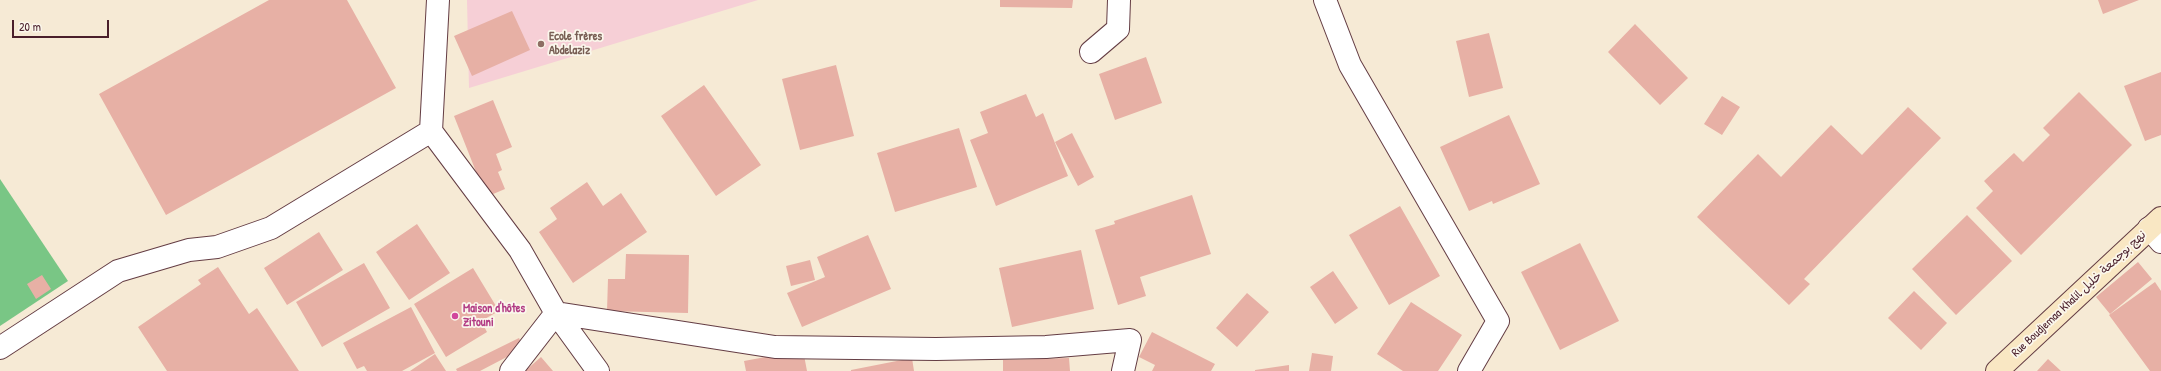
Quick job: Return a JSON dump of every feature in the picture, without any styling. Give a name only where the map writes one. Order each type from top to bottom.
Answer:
[{"type":"street","points":[[438,0],[431,132],[520,250],[556,313],[598,371]]},
{"type":"street","points":[[1091,52],[1118,29],[1119,0]]},
{"type":"street","points":[[1325,0],[1350,65],[1498,321],[1469,371]]},
{"type":"street","points":[[0,348],[118,271],[189,250],[216,246],[271,228],[431,132]]},
{"type":"street","name":"Rue Boudjemaa Khalil نهج بوجمعة خليل","points":[[1997,371],[2157,230]]},
{"type":"street","points":[[511,371],[556,313]]},
{"type":"street","points":[[556,313],[775,347],[951,349],[1046,347],[1130,340],[1123,371]]},
{"type":"shaded area","name":"Ecole frères Abdelaziz","points":[[467,0],[758,0],[469,88]]},
{"type":"green space","points":[[0,179],[68,281],[0,326]]},
{"type":"building","points":[[269,0],[347,0],[396,88],[166,215],[99,94]]},
{"type":"building","points":[[1000,0],[1073,0],[1072,8],[1000,7]]},
{"type":"building","points":[[2098,0],[2139,0],[2103,14]]},
{"type":"building","points":[[512,11],[530,50],[472,76],[454,36]]},
{"type":"building","points":[[1635,24],[1688,78],[1660,105],[1608,52]]},
{"type":"building","points":[[1489,33],[1503,88],[1469,97],[1456,41]]},
{"type":"building","points":[[1146,57],[1162,103],[1115,120],[1099,74]]},
{"type":"building","points":[[836,65],[854,136],[800,150],[782,79]]},
{"type":"building","points":[[2161,72],[2161,135],[2145,141],[2124,86]]},
{"type":"building","points":[[704,85],[761,165],[716,196],[661,116]]},
{"type":"building","points":[[2079,92],[2132,145],[2021,255],[1976,208],[1993,191],[1984,181],[2014,153],[2023,162],[2050,135],[2043,128]]},
{"type":"building","points":[[1026,94],[1036,117],[1043,113],[1068,176],[996,206],[970,140],[988,133],[980,112]]},
{"type":"building","points":[[1722,96],[1740,107],[1722,135],[1704,124]]},
{"type":"building","points":[[493,100],[512,147],[496,154],[502,170],[498,172],[505,189],[486,197],[454,116]]},
{"type":"building","points":[[1908,107],[1941,138],[1804,279],[1810,284],[1789,305],[1697,217],[1758,154],[1781,177],[1831,125],[1862,155]]},
{"type":"building","points":[[1509,115],[1540,184],[1493,204],[1492,201],[1469,211],[1440,147]]},
{"type":"building","points":[[959,128],[977,187],[895,212],[877,153]]},
{"type":"building","points":[[1072,133],[1094,177],[1078,186],[1055,142]]},
{"type":"building","points":[[587,182],[603,206],[621,193],[647,232],[573,283],[539,232],[557,219],[550,208]]},
{"type":"building","points":[[1192,195],[1211,254],[1140,277],[1146,296],[1118,305],[1095,230],[1115,224],[1114,221]]},
{"type":"building","points":[[1400,206],[1440,276],[1389,305],[1349,235]]},
{"type":"building","points":[[1967,215],[2012,261],[1956,315],[1912,269]]},
{"type":"building","points":[[417,224],[450,273],[409,300],[376,252]]},
{"type":"building","points":[[319,232],[343,270],[287,305],[264,268]]},
{"type":"building","points":[[868,235],[891,289],[802,327],[787,293],[825,277],[817,257]]},
{"type":"building","points":[[1580,243],[1619,321],[1560,350],[1521,272]]},
{"type":"building","points":[[1081,250],[1094,309],[1012,327],[999,268]]},
{"type":"building","points":[[626,254],[689,255],[688,313],[607,311],[608,279],[625,279]]},
{"type":"building","points":[[810,260],[815,280],[791,286],[786,266]]},
{"type":"building","points":[[2138,262],[2152,279],[2110,314],[2096,297]]},
{"type":"building","points":[[364,263],[390,308],[322,347],[296,302]]},
{"type":"building","points":[[218,267],[249,314],[257,308],[299,371],[167,371],[138,327],[201,284],[198,280]]},
{"type":"building","name":"Maison d'hôtes Zitouni","points":[[473,268],[499,311],[481,321],[487,332],[446,357],[414,304]]},
{"type":"building","points":[[1333,271],[1358,308],[1335,324],[1310,287]]},
{"type":"building","points":[[42,275],[51,289],[36,299],[27,284]]},
{"type":"building","points":[[2155,282],[2161,291],[2161,371],[2150,371],[2109,315]]},
{"type":"building","points":[[1914,291],[1947,323],[1921,350],[1888,318]]},
{"type":"building","points":[[1247,293],[1269,312],[1237,347],[1216,328]]},
{"type":"building","points":[[1411,302],[1462,335],[1438,371],[1403,371],[1377,354]]},
{"type":"building","points":[[411,307],[435,353],[402,371],[367,371],[364,366],[357,369],[343,343]]},
{"type":"building","points":[[1152,332],[1215,364],[1211,371],[1152,371],[1155,365],[1139,357]]},
{"type":"building","points":[[519,338],[524,348],[480,371],[457,371],[456,369]]},
{"type":"building","points":[[803,350],[807,371],[746,371],[744,361]]},
{"type":"building","points":[[1312,353],[1333,356],[1331,371],[1309,371]]},
{"type":"building","points":[[435,354],[446,371],[410,371]]},
{"type":"building","points":[[541,357],[553,371],[525,371]]},
{"type":"building","points":[[912,358],[914,371],[851,371],[851,370]]},
{"type":"building","points":[[1069,358],[1070,371],[1003,371],[1003,360]]},
{"type":"building","points":[[2048,359],[2061,371],[2037,371]]},
{"type":"building","points":[[1289,365],[1289,371],[1255,371],[1255,370]]},
{"type":"place","name":"Ecole frères Abdelaziz","points":[[541,44]]},
{"type":"place","name":"Maison d'hôtes Zitouni","points":[[455,316]]}]
